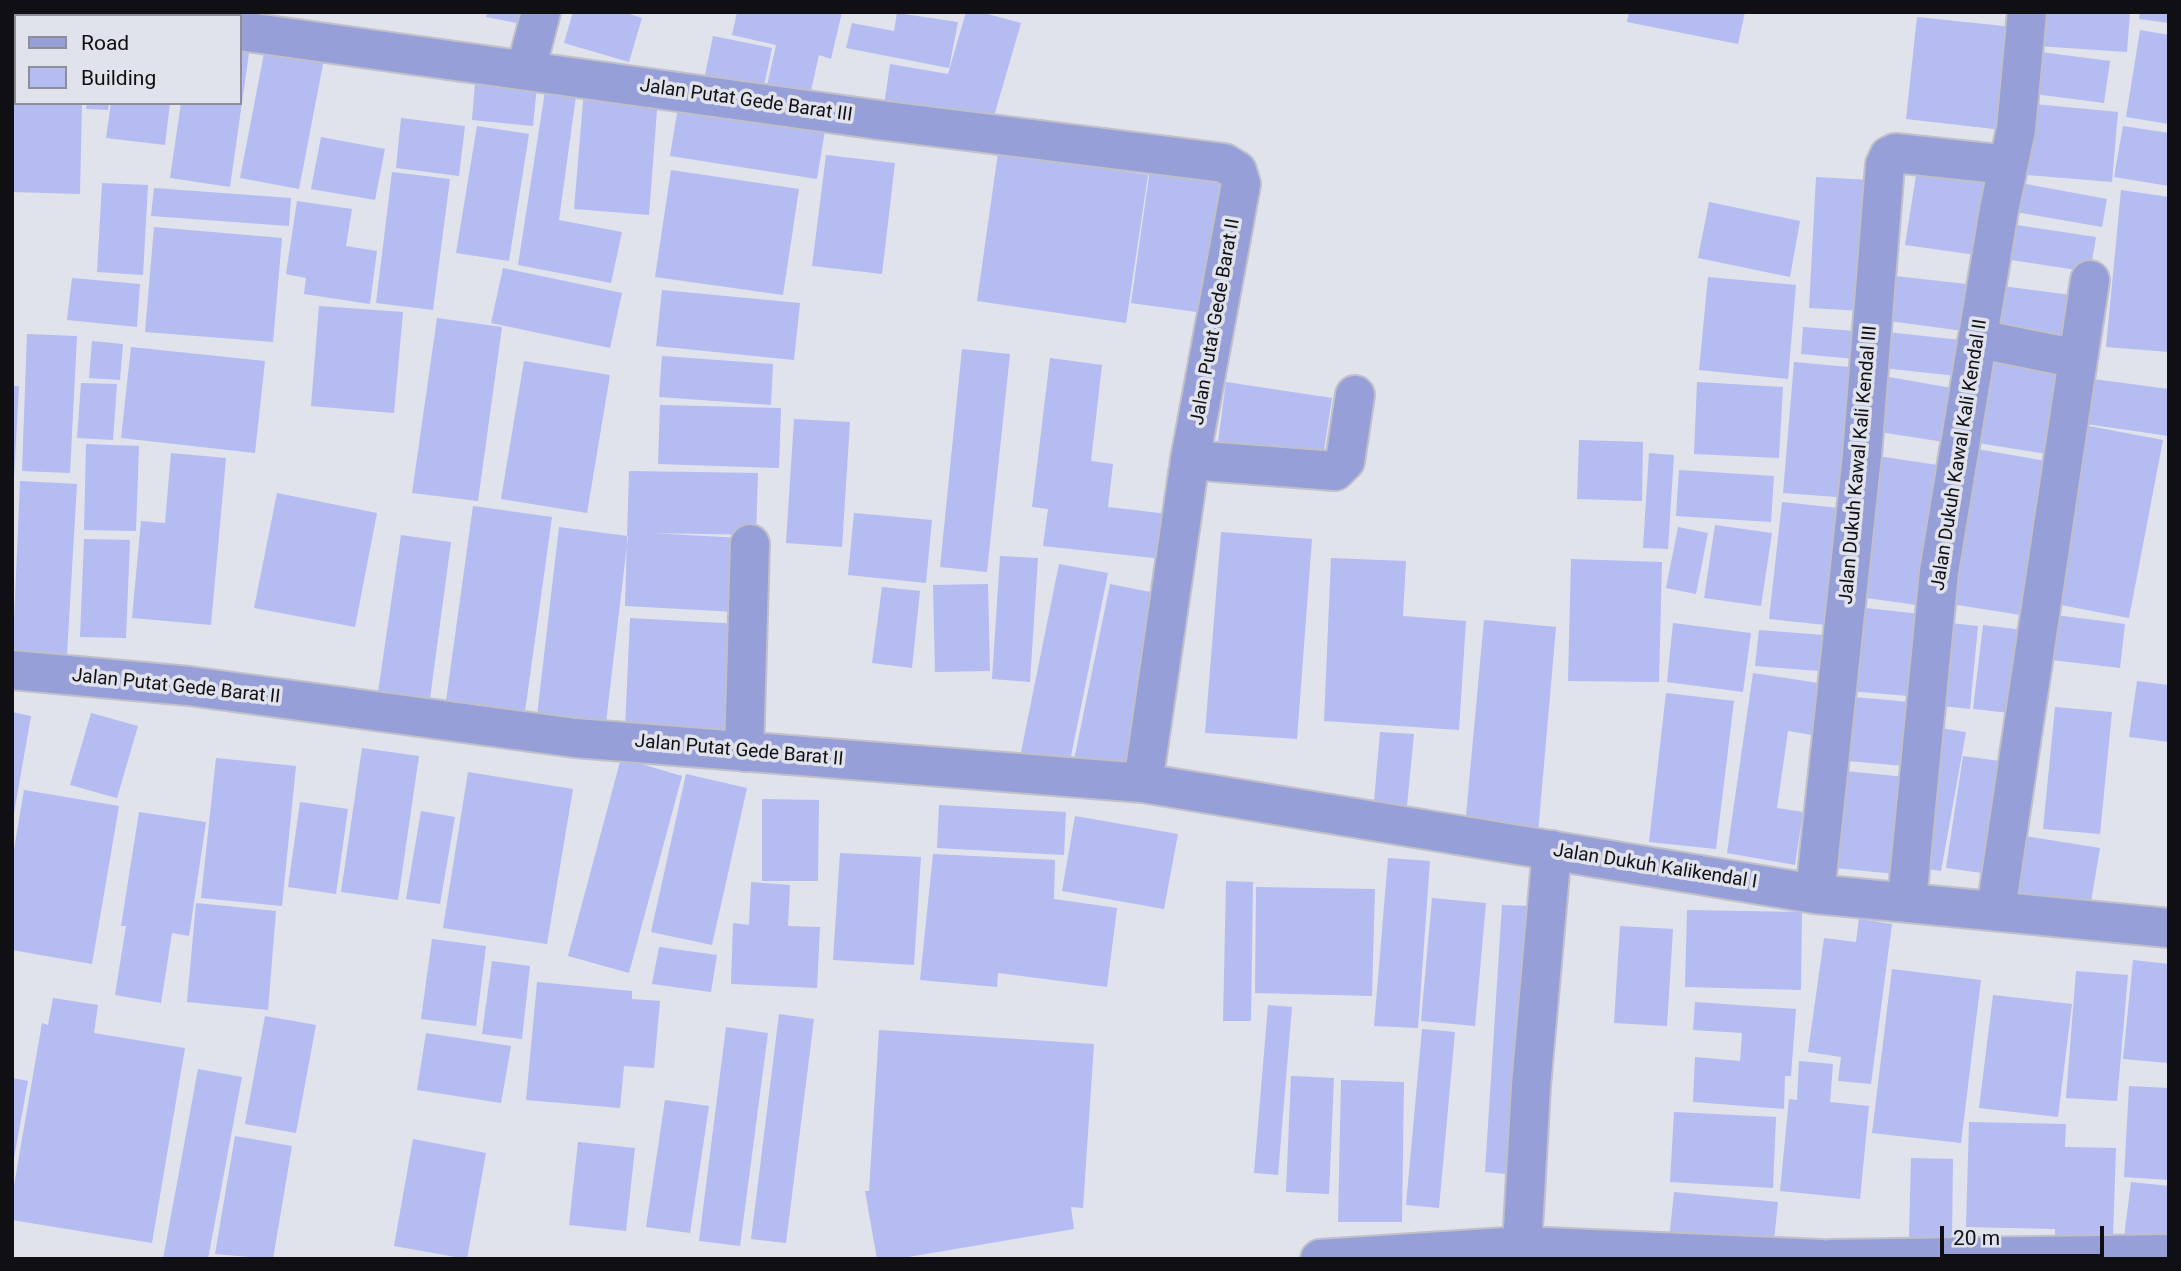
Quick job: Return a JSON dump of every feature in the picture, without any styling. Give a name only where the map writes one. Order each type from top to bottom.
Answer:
[{"type":"street","points":[[526,69],[541,12]]},
{"type":"street","name":"Jalan Dukuh Kawal Kali Kendal II","points":[[1907,900],[1939,572],[2016,129],[2027,12]]},
{"type":"street","name":"Jalan Putat Gede Barat III","points":[[242,31],[303,26],[526,69],[879,120],[1224,163],[1237,171],[1241,184]]},
{"type":"street","name":"Jalan Dukuh Kawal Kali Kendal III","points":[[1815,894],[1862,455],[1885,165],[1889,156],[1895,153],[2008,164]]},
{"type":"street","name":"Jalan Putat Gede Barat II","points":[[12,670],[189,686],[575,738],[1143,783],[1190,460],[1241,184]]},
{"type":"street","points":[[1996,910],[2090,280]]},
{"type":"street","points":[[1979,339],[2078,359]]},
{"type":"street","points":[[1190,460],[1335,471],[1345,461],[1355,395]]},
{"type":"street","points":[[744,752],[750,544]]},
{"type":"street","name":"Jalan Dukuh Kalikendal I","points":[[1143,783],[1815,894],[1907,900],[2169,928]]},
{"type":"street","points":[[1522,1246],[1531,1086],[1552,850]]},
{"type":"street","points":[[1320,1259],[1522,1246],[1821,1259]]},
{"type":"street","points":[[1829,1259],[2169,1254]]},
{"type":"building","points":[[487,12],[536,12],[533,26],[486,17]]},
{"type":"building","points":[[573,12],[623,12],[642,18],[629,62],[564,43]]},
{"type":"building","points":[[737,12],[842,12],[831,59],[819,55],[809,99],[766,90],[776,45],[732,35]]},
{"type":"building","points":[[966,12],[980,12],[1021,23],[992,123],[884,106],[890,64],[948,74]]},
{"type":"building","points":[[1629,12],[1745,12],[1738,44],[1627,22]]},
{"type":"building","points":[[2040,12],[2130,12],[2127,52],[2037,46]]},
{"type":"building","points":[[2140,12],[2169,12],[2169,23],[2139,19]]},
{"type":"building","points":[[897,13],[958,22],[949,68],[846,48],[852,23],[894,31]]},
{"type":"building","points":[[1917,17],[2013,27],[2002,130],[1906,119]]},
{"type":"building","points":[[2140,30],[2169,35],[2169,124],[2126,117]]},
{"type":"building","points":[[713,36],[772,48],[763,91],[704,80]]},
{"type":"building","points":[[242,38],[251,39],[242,102]]},
{"type":"building","points":[[266,43],[325,54],[299,189],[240,178]]},
{"type":"building","points":[[2041,52],[2110,61],[2104,103],[2035,94]]},
{"type":"building","points":[[476,70],[538,76],[533,126],[472,120]]},
{"type":"building","points":[[14,79],[14,105],[82,105],[80,194],[12,192]]},
{"type":"building","points":[[584,90],[658,97],[649,215],[574,209]]},
{"type":"building","points":[[545,91],[576,96],[559,220],[622,232],[611,283],[518,265]]},
{"type":"building","points":[[680,95],[827,118],[817,179],[670,156]]},
{"type":"building","points":[[2034,104],[2118,112],[2112,182],[2027,175]]},
{"type":"building","points":[[87,105],[109,105],[108,110],[86,109]]},
{"type":"building","points":[[111,105],[170,105],[165,145],[106,138]]},
{"type":"building","points":[[181,105],[242,105],[230,187],[170,178]]},
{"type":"building","points":[[401,118],[465,126],[459,176],[396,168]]},
{"type":"building","points":[[477,126],[529,134],[509,261],[456,253]]},
{"type":"building","points":[[2123,126],[2169,133],[2169,186],[2114,177]]},
{"type":"building","points":[[321,137],[385,149],[375,200],[311,189]]},
{"type":"building","points":[[998,153],[1148,175],[1126,323],[977,301]]},
{"type":"building","points":[[826,155],[895,163],[882,274],[812,266]]},
{"type":"building","points":[[1150,169],[1230,181],[1211,314],[1131,303]]},
{"type":"building","points":[[1917,169],[1994,180],[1983,256],[1905,245]]},
{"type":"building","points":[[671,170],[799,189],[783,295],[655,277]]},
{"type":"building","points":[[392,172],[450,179],[433,310],[376,303]]},
{"type":"building","points":[[1816,177],[1870,180],[1864,311],[1809,308]]},
{"type":"building","points":[[2015,182],[2107,199],[2102,227],[2010,211]]},
{"type":"building","points":[[102,183],[148,185],[143,275],[97,272]]},
{"type":"building","points":[[154,188],[291,198],[289,226],[151,216]]},
{"type":"building","points":[[2121,190],[2169,197],[2169,352],[2106,347]]},
{"type":"building","points":[[297,201],[352,209],[346,246],[377,251],[370,304],[304,294],[306,278],[286,274]]},
{"type":"building","points":[[1709,202],[1800,221],[1790,277],[1698,258]]},
{"type":"building","points":[[2003,223],[2096,237],[2090,272],[1998,258]]},
{"type":"building","points":[[154,227],[282,238],[273,342],[145,332]]},
{"type":"building","points":[[503,268],[622,293],[610,348],[491,323]]},
{"type":"building","points":[[1895,276],[1976,285],[1971,332],[1889,321]]},
{"type":"building","points":[[1708,277],[1796,285],[1788,379],[1699,370]]},
{"type":"building","points":[[72,278],[140,284],[137,327],[67,320]]},
{"type":"building","points":[[1994,285],[2079,296],[2074,336],[1989,325]]},
{"type":"building","points":[[662,290],[800,303],[794,360],[656,346]]},
{"type":"building","points":[[319,306],[403,312],[394,413],[311,406]]},
{"type":"building","points":[[437,318],[502,327],[478,501],[412,493]]},
{"type":"building","points":[[1803,327],[1868,332],[1866,360],[1801,354]]},
{"type":"building","points":[[1887,332],[1970,341],[1966,377],[1883,368]]},
{"type":"building","points":[[27,334],[77,336],[70,473],[22,471]]},
{"type":"building","points":[[92,341],[123,344],[120,380],[89,378]]},
{"type":"building","points":[[131,347],[265,361],[255,453],[121,438]]},
{"type":"building","points":[[962,349],[1010,354],[987,572],[940,567]]},
{"type":"building","points":[[1985,355],[2067,367],[2053,455],[1972,442]]},
{"type":"building","points":[[662,356],[773,364],[771,405],[659,397]]},
{"type":"building","points":[[1050,358],[1102,365],[1091,461],[1113,464],[1108,507],[1177,515],[1172,560],[1043,546],[1048,509],[1032,507]]},
{"type":"building","points":[[524,361],[610,375],[587,513],[501,499]]},
{"type":"building","points":[[1794,362],[1860,368],[1849,498],[1783,493]]},
{"type":"building","points":[[1883,376],[1952,388],[1944,442],[1873,431]]},
{"type":"building","points":[[2078,377],[2169,389],[2169,436],[2072,422]]},
{"type":"building","points":[[1226,382],[1332,398],[1323,457],[1218,442]]},
{"type":"building","points":[[1697,382],[1783,387],[1779,458],[1694,454]]},
{"type":"building","points":[[81,383],[117,384],[113,440],[77,438]]},
{"type":"building","points":[[12,386],[19,386],[14,478],[12,478]]},
{"type":"building","points":[[660,405],[781,408],[779,468],[658,464]]},
{"type":"building","points":[[794,419],[850,422],[842,547],[786,543]]},
{"type":"building","points":[[2078,424],[2163,440],[2129,618],[2045,602]]},
{"type":"building","points":[[1579,440],[1643,442],[1642,501],[1577,499]]},
{"type":"building","points":[[86,444],[139,446],[136,531],[84,530]]},
{"type":"building","points":[[1971,448],[2058,463],[2033,617],[1945,603]]},
{"type":"building","points":[[171,453],[226,458],[211,625],[132,618],[141,521],[165,523]]},
{"type":"building","points":[[1649,453],[1674,455],[1668,549],[1643,548]]},
{"type":"building","points":[[1871,455],[1944,466],[1924,606],[1852,596]]},
{"type":"building","points":[[1679,470],[1774,476],[1771,522],[1676,516]]},
{"type":"building","points":[[629,471],[758,473],[756,535],[652,533],[740,538],[736,612],[625,606]]},
{"type":"building","points":[[20,481],[77,484],[66,671],[12,668]]},
{"type":"building","points":[[277,493],[377,513],[355,627],[254,608]]},
{"type":"building","points":[[1782,502],[1848,509],[1835,626],[1769,619]]},
{"type":"building","points":[[473,506],[552,517],[524,719],[445,708]]},
{"type":"building","points":[[854,513],[932,520],[926,583],[848,575]]},
{"type":"building","points":[[1715,525],[1772,533],[1761,606],[1704,598]]},
{"type":"building","points":[[559,527],[628,536],[605,731],[536,724]]},
{"type":"building","points":[[1678,527],[1708,533],[1696,594],[1666,588]]},
{"type":"building","points":[[1221,532],[1312,539],[1297,739],[1205,733]]},
{"type":"building","points":[[401,535],[451,542],[429,706],[377,699]]},
{"type":"building","points":[[84,539],[130,540],[126,638],[80,637]]},
{"type":"building","points":[[1000,556],[1038,558],[1030,682],[992,679]]},
{"type":"building","points":[[1331,558],[1406,561],[1403,616],[1466,621],[1459,730],[1324,721]]},
{"type":"building","points":[[1571,559],[1662,562],[1659,682],[1568,681]]},
{"type":"building","points":[[1059,564],[1108,573],[1069,766],[1020,757]]},
{"type":"building","points":[[988,584],[990,671],[935,672],[933,585]]},
{"type":"building","points":[[1110,584],[1165,595],[1128,775],[1073,765]]},
{"type":"building","points":[[882,587],[920,591],[912,668],[872,663]]},
{"type":"building","points":[[1856,607],[1930,615],[1921,697],[1848,691]]},
{"type":"building","points":[[2048,614],[2125,624],[2120,668],[2043,659]]},
{"type":"building","points":[[630,618],[741,624],[733,734],[625,728]]},
{"type":"building","points":[[1484,620],[1556,627],[1538,833],[1465,826]]},
{"type":"building","points":[[1941,622],[1978,626],[1970,709],[1932,705]]},
{"type":"building","points":[[1673,623],[1751,633],[1743,692],[1667,682]]},
{"type":"building","points":[[1983,625],[2029,631],[2019,714],[1973,709]]},
{"type":"building","points":[[1759,630],[1836,636],[1832,672],[1755,666]]},
{"type":"building","points":[[1753,673],[1825,684],[1818,736],[1788,731],[1777,808],[1803,812],[1795,865],[1727,853]]},
{"type":"building","points":[[2137,681],[2169,685],[2169,742],[2129,737]]},
{"type":"building","points":[[1666,693],[1734,701],[1716,849],[1649,842]]},
{"type":"building","points":[[1843,696],[1921,703],[1915,767],[1837,760]]},
{"type":"building","points":[[2055,707],[2112,712],[2100,834],[2043,829]]},
{"type":"building","points":[[12,712],[31,716],[14,813],[12,813]]},
{"type":"building","points":[[91,713],[138,726],[117,798],[70,785]]},
{"type":"building","points":[[1940,728],[1966,732],[1941,871],[1915,867]]},
{"type":"building","points":[[1380,732],[1414,734],[1406,816],[1373,813]]},
{"type":"building","points":[[362,748],[419,756],[398,900],[341,892]]},
{"type":"building","points":[[1963,756],[2014,763],[1997,875],[1946,868]]},
{"type":"building","points":[[216,758],[296,766],[282,906],[201,898]]},
{"type":"building","points":[[621,758],[682,776],[629,973],[568,956]]},
{"type":"building","points":[[1835,770],[1916,778],[1905,875],[1825,867]]},
{"type":"building","points":[[468,772],[573,789],[547,944],[443,928]]},
{"type":"building","points":[[686,774],[747,788],[712,945],[651,932]]},
{"type":"building","points":[[24,790],[119,806],[92,964],[12,950],[12,861]]},
{"type":"building","points":[[762,799],[819,800],[818,881],[762,881]]},
{"type":"building","points":[[300,802],[348,809],[336,894],[288,887]]},
{"type":"building","points":[[939,805],[1066,812],[1064,855],[937,848]]},
{"type":"building","points":[[421,811],[455,817],[440,904],[406,899]]},
{"type":"building","points":[[139,812],[206,822],[189,936],[172,933],[161,1003],[115,995],[126,926],[121,926]]},
{"type":"building","points":[[1075,816],[1178,834],[1164,909],[1062,891]]},
{"type":"building","points":[[2012,834],[2100,848],[2090,908],[2002,894]]},
{"type":"building","points":[[840,853],[921,857],[914,965],[833,960]]},
{"type":"building","points":[[933,854],[1055,860],[1054,899],[1117,908],[1107,987],[998,973],[997,987],[920,980]]},
{"type":"building","points":[[1388,858],[1430,861],[1418,1028],[1374,1026]]},
{"type":"building","points":[[1226,881],[1253,882],[1251,1021],[1223,1021]]},
{"type":"building","points":[[751,882],[790,885],[788,926],[820,927],[817,988],[731,984],[733,923],[749,925]]},
{"type":"building","points":[[1256,887],[1375,889],[1372,996],[1255,993]]},
{"type":"building","points":[[1432,898],[1486,903],[1475,1026],[1421,1021]]},
{"type":"building","points":[[196,903],[276,911],[268,1010],[187,1002]]},
{"type":"building","points":[[1502,905],[1532,906],[1515,1175],[1485,1172]]},
{"type":"building","points":[[1687,910],[1802,912],[1801,990],[1685,987]]},
{"type":"building","points":[[1859,919],[1892,924],[1871,1084],[1838,1081],[1841,1057],[1808,1052],[1824,938],[1856,942]]},
{"type":"building","points":[[1620,926],[1673,929],[1667,1026],[1614,1023]]},
{"type":"building","points":[[432,939],[486,946],[476,1026],[421,1019]]},
{"type":"building","points":[[659,947],[717,955],[711,992],[652,984]]},
{"type":"building","points":[[2133,960],[2169,964],[2169,1063],[2123,1059]]},
{"type":"building","points":[[492,961],[530,966],[522,1039],[482,1034]]},
{"type":"building","points":[[1892,969],[1981,980],[1961,1143],[1872,1133]]},
{"type":"building","points":[[2076,971],[2128,975],[2117,1101],[2066,1098]]},
{"type":"building","points":[[537,982],[632,991],[632,999],[660,1001],[654,1068],[624,1066],[620,1108],[526,1100]]},
{"type":"building","points":[[1993,995],[2072,1004],[2058,1117],[1979,1108]]},
{"type":"building","points":[[53,998],[98,1005],[94,1033],[185,1048],[152,1243],[12,1220],[12,1197],[42,1023],[48,1025]]},
{"type":"building","points":[[1695,1002],[1796,1009],[1791,1076],[1785,1076],[1784,1109],[1693,1102],[1695,1057],[1740,1061],[1742,1033],[1693,1030]]},
{"type":"building","points":[[1268,1005],[1292,1007],[1278,1175],[1254,1173]]},
{"type":"building","points":[[779,1014],[814,1019],[786,1243],[751,1239]]},
{"type":"building","points":[[265,1016],[316,1025],[296,1133],[245,1124]]},
{"type":"building","points":[[726,1027],[768,1033],[740,1246],[699,1241]]},
{"type":"building","points":[[1422,1029],[1455,1032],[1439,1208],[1406,1205]]},
{"type":"building","points":[[879,1030],[1094,1044],[1083,1208],[1071,1207],[1074,1229],[896,1259],[877,1259],[865,1191],[869,1191]]},
{"type":"building","points":[[426,1033],[511,1046],[501,1103],[417,1090]]},
{"type":"building","points":[[1799,1061],[1833,1064],[1830,1102],[1869,1106],[1860,1199],[1780,1191],[1789,1099],[1797,1100]]},
{"type":"building","points":[[198,1069],[242,1077],[208,1259],[163,1259]]},
{"type":"building","points":[[1291,1076],[1334,1078],[1329,1194],[1286,1192]]},
{"type":"building","points":[[12,1078],[28,1081],[14,1158],[12,1158]]},
{"type":"building","points":[[1341,1080],[1404,1082],[1402,1222],[1338,1222]]},
{"type":"building","points":[[2129,1086],[2169,1088],[2169,1180],[2124,1177]]},
{"type":"building","points":[[665,1100],[709,1106],[690,1233],[646,1227]]},
{"type":"building","points":[[1674,1112],[1776,1117],[1773,1188],[1670,1182]]},
{"type":"building","points":[[1969,1122],[2066,1124],[2065,1147],[2116,1148],[2113,1237],[2055,1235],[2055,1229],[1966,1227]]},
{"type":"building","points":[[235,1136],[292,1146],[273,1259],[215,1254]]},
{"type":"building","points":[[413,1139],[486,1153],[467,1259],[394,1246]]},
{"type":"building","points":[[578,1142],[635,1148],[626,1231],[569,1225]]},
{"type":"building","points":[[1911,1158],[1953,1159],[1952,1238],[1909,1237]]},
{"type":"building","points":[[2131,1182],[2169,1186],[2169,1242],[2124,1237]]},
{"type":"building","points":[[1674,1192],[1778,1202],[1773,1250],[1669,1240]]}]
